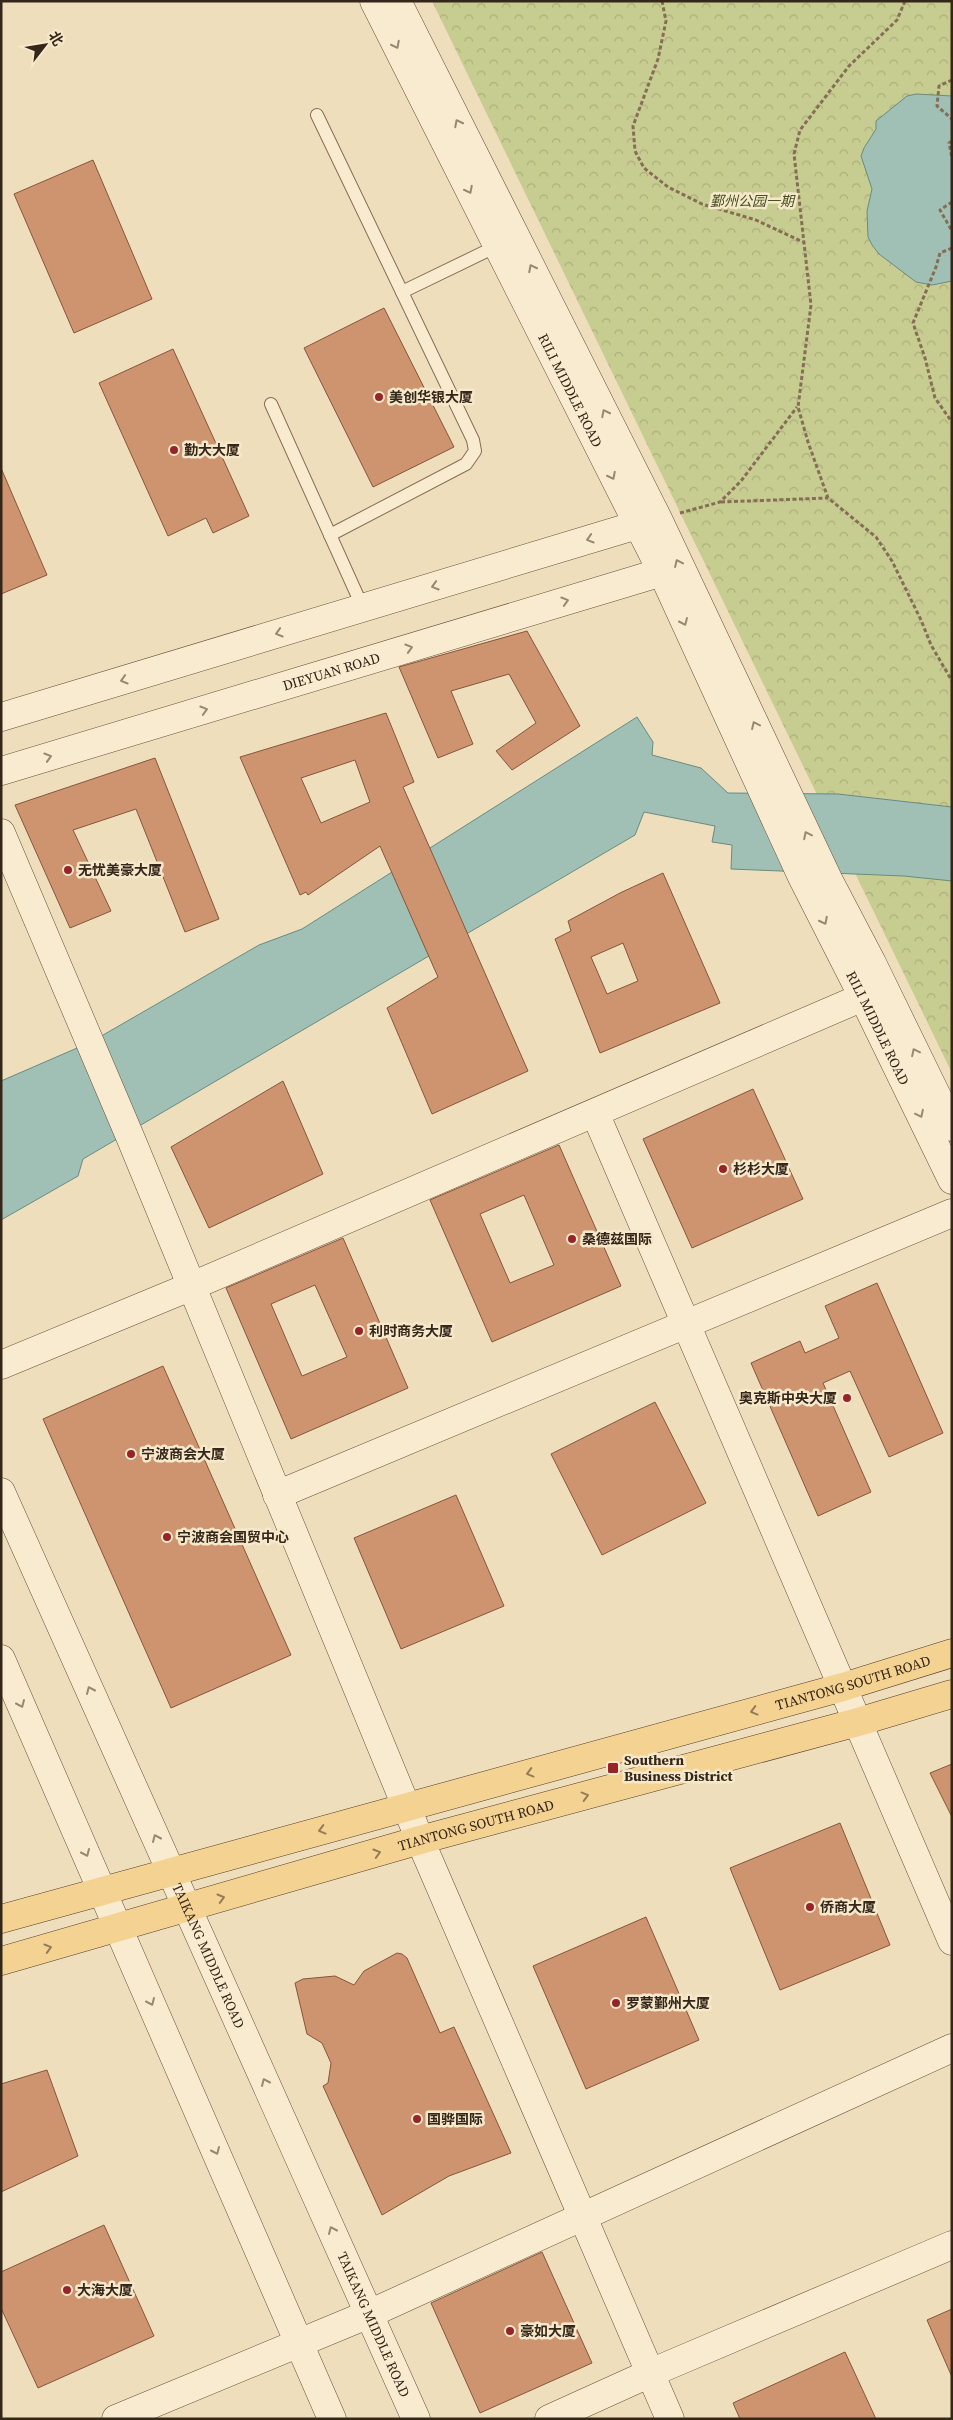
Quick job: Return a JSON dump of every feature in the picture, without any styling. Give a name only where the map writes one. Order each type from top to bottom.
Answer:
[{"type":"main road","name":"TIANTONG SOUTH ROAD","points":[[1,1919],[843,1687],[952,1654]]},
{"type":"main road","name":"TIANTONG SOUTH ROAD","points":[[1,1961],[420,1840],[858,1722],[952,1694]]},
{"type":"street","name":"RILI MIDDLE ROAD","points":[[374,1],[496,246],[647,522]]},
{"type":"street","name":"RILI MIDDLE ROAD","points":[[397,1],[647,522],[662,572],[767,777]]},
{"type":"street","points":[[1,717],[647,522],[815,878]]},
{"type":"street","name":"DIEYUAN ROAD","points":[[1,771],[662,572]]},
{"type":"street","points":[[1,834],[132,1139],[420,1840],[670,2419]]},
{"type":"street","name":"RILI MIDDLE ROAD","points":[[815,878],[863,998],[952,1180]]},
{"type":"street","name":"RILI MIDDLE ROAD","points":[[815,878],[952,1127]]},
{"type":"street","points":[[1,1365],[192,1286],[863,998]]},
{"type":"street","points":[[595,1113],[952,1941]]},
{"type":"street","points":[[278,1494],[952,1213]]},
{"type":"street","name":"TAIKANG MIDDLE ROAD","points":[[1,1492],[416,2419]]},
{"type":"street","points":[[1,1659],[332,2419]]},
{"type":"street","points":[[116,2419],[369,2314],[952,2048]]},
{"type":"street","points":[[549,2419],[650,2373],[952,2245]]},
{"type":"lane","points":[[317,115],[473,440],[475,451],[466,464],[330,535]]},
{"type":"lane","points":[[402,292],[496,246]]},
{"type":"lane","points":[[271,404],[363,608]]},
{"type":"path","points":[[662,1],[666,22],[658,59],[633,126],[635,152],[644,168],[668,186],[702,204],[756,220],[804,242]]},
{"type":"path","points":[[905,1],[897,20],[849,66],[800,130],[794,154],[811,305],[798,406],[828,498],[876,537],[892,561],[931,645],[952,681]]},
{"type":"path","points":[[952,80],[940,86],[938,106],[952,119]]},
{"type":"path","points":[[952,141],[949,144],[952,158]]},
{"type":"path","points":[[952,202],[940,210],[952,231]]},
{"type":"path","points":[[952,248],[940,253],[913,323],[926,358],[935,398],[952,422]]},
{"type":"path","points":[[720,502],[741,481],[798,406]]},
{"type":"path","points":[[647,522],[720,502],[828,498]]},
{"type":"green space","name":"鄞州公园一期","points":[[432,1],[952,1],[952,1073]]},
{"type":"water","points":[[916,94],[952,96],[952,281],[932,285],[916,282],[879,254],[872,245],[868,237],[867,211],[872,189],[861,156],[876,129],[876,121],[907,96]]},
{"type":"water","points":[[637,717],[653,742],[652,755],[701,768],[728,793],[838,794],[952,807],[952,881],[904,876],[731,869],[732,845],[712,842],[715,826],[644,812],[635,835],[83,1159],[78,1176],[1,1220],[1,1081],[91,1042],[259,945],[302,929]]},
{"type":"building","points":[[93,160],[152,299],[74,333],[14,194]]},
{"type":"building","name":"美创华银大厦","points":[[384,308],[454,447],[373,487],[304,348]]},
{"type":"building","name":"勤大大厦","points":[[173,349],[249,516],[213,533],[206,518],[168,536],[99,383]]},
{"type":"building","points":[[1,468],[47,575],[1,594]]},
{"type":"building","points":[[527,631],[580,726],[512,770],[496,751],[536,723],[509,674],[451,691],[473,744],[438,758],[399,667]]},
{"type":"building","points":[[386,713],[414,782],[403,787],[528,1071],[432,1114],[387,1008],[438,977],[380,846],[308,895],[306,892],[300,895],[240,757]],"holes":[[[355,760],[370,802],[321,823],[301,778]]]},
{"type":"building","name":"无忧美豪大厦","points":[[155,758],[219,919],[185,932],[136,809],[73,830],[111,911],[70,928],[15,805]]},
{"type":"building","points":[[663,873],[720,1003],[600,1053],[555,939],[571,931],[568,921],[620,893]],"holes":[[[623,943],[638,981],[607,994],[591,957]]]},
{"type":"building","points":[[283,1081],[323,1174],[209,1228],[171,1147]]},
{"type":"building","name":"杉杉大厦","points":[[753,1089],[803,1199],[692,1248],[643,1139]]},
{"type":"building","name":"桑德兹国际","points":[[559,1145],[621,1286],[492,1342],[430,1200]],"holes":[[[524,1195],[554,1265],[510,1283],[480,1214]]]},
{"type":"building","name":"利时商务大厦","points":[[343,1238],[408,1388],[291,1439],[226,1288]],"holes":[[[315,1285],[347,1357],[302,1376],[271,1304]]]},
{"type":"building","name":"奥克斯中央大厦","points":[[877,1283],[943,1433],[889,1457],[850,1371],[823,1383],[871,1492],[818,1516],[751,1363],[800,1341],[805,1353],[839,1338],[825,1306]]},
{"type":"building","name":"宁波商会国贸中心","points":[[163,1366],[291,1655],[171,1708],[43,1419]]},
{"type":"building","points":[[655,1402],[706,1503],[602,1555],[551,1454]]},
{"type":"building","points":[[456,1495],[504,1606],[401,1649],[354,1538]]},
{"type":"building","points":[[952,1764],[952,1817],[930,1773]]},
{"type":"building","name":"侨商大厦","points":[[840,1823],[890,1945],[780,1990],[730,1868]]},
{"type":"building","name":"罗蒙鄞州大厦","points":[[646,1917],[699,2040],[586,2089],[533,1966]]},
{"type":"building","name":"国骅国际","points":[[397,1953],[407,1958],[440,2033],[454,2027],[511,2153],[449,2176],[382,2215],[323,2086],[328,2083],[331,2063],[322,2043],[307,2034],[295,1983],[303,1979],[335,1976],[354,1985],[364,1971]]},
{"type":"building","points":[[47,2070],[78,2156],[1,2192],[1,2084]]},
{"type":"building","name":"大海大厦","points":[[104,2225],[154,2336],[38,2388],[1,2308],[1,2272]]},
{"type":"building","name":"豪如大厦","points":[[542,2252],[592,2363],[480,2413],[431,2303]]},
{"type":"building","points":[[952,2309],[952,2377],[927,2320]]},
{"type":"building","points":[[845,2352],[876,2419],[740,2419],[733,2403]]},
{"type":"place","name":"美创华银大厦","points":[[379,397]]},
{"type":"place","name":"勤大大厦","points":[[174,450]]},
{"type":"place","name":"无忧美豪大厦","points":[[68,870]]},
{"type":"place","name":"杉杉大厦","points":[[723,1169]]},
{"type":"place","name":"桑德兹国际","points":[[572,1239]]},
{"type":"place","name":"利时商务大厦","points":[[359,1331]]},
{"type":"place","name":"奥克斯中央大厦","points":[[847,1398]]},
{"type":"place","name":"宁波商会大厦","points":[[131,1454]]},
{"type":"place","name":"宁波商会国贸中心","points":[[167,1537]]},
{"type":"place","name":"Southern Business District","points":[[613,1768]]},
{"type":"place","name":"侨商大厦","points":[[810,1907]]},
{"type":"place","name":"罗蒙鄞州大厦","points":[[616,2003]]},
{"type":"place","name":"国骅国际","points":[[417,2119]]},
{"type":"place","name":"大海大厦","points":[[67,2290]]},
{"type":"place","name":"豪如大厦","points":[[510,2331]]}]
